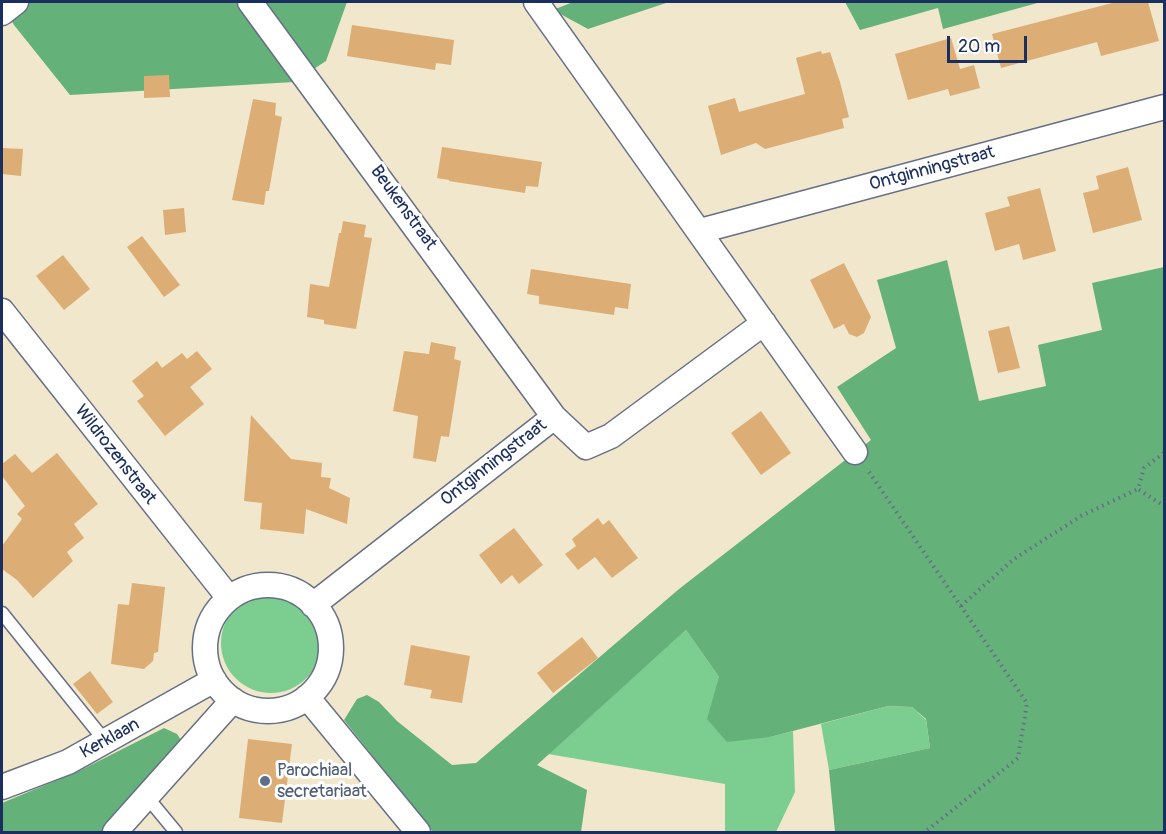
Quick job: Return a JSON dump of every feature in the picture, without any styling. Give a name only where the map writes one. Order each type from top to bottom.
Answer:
[{"type":"street","points":[[2,13],[16,2]]},
{"type":"street","name":"Beukenstraat","points":[[250,2],[554,417]]},
{"type":"street","points":[[536,2],[855,452]]},
{"type":"street","name":"Ontginningstraat","points":[[700,231],[1164,107]]},
{"type":"street","name":"Wildrozenstraat","points":[[2,311],[229,598]]},
{"type":"street","name":"Ontginningstraat","points":[[313,605],[554,417],[586,447],[611,436],[764,323]]},
{"type":"street","points":[[266,585],[292,590],[313,605],[327,627],[330,653],[323,678],[307,698],[283,709],[257,710],[232,700],[222,691],[206,663],[205,645],[208,627],[217,611],[229,598],[241,591],[266,585]]},
{"type":"street","name":"Kerklaan","points":[[2,787],[68,762],[214,680]]},
{"type":"street","points":[[307,698],[418,832]]},
{"type":"street","points":[[115,832],[232,700]]},
{"type":"lane","points":[[2,613],[105,741]]},
{"type":"lane","points":[[147,797],[176,832]]},
{"type":"path","points":[[855,452],[1027,703],[1018,758],[925,832]]},
{"type":"path","points":[[961,606],[1014,558],[1081,516],[1138,489],[1144,468],[1164,453]]},
{"type":"path","points":[[1138,489],[1164,506]]},
{"type":"green space","points":[[2,2],[347,2],[326,61],[294,82],[70,95],[14,25]]},
{"type":"green space","points":[[573,2],[669,2],[588,29],[553,10]]},
{"type":"green space","points":[[845,2],[1041,2],[943,29],[938,8],[860,30]]},
{"type":"green space","points":[[947,260],[979,401],[1046,386],[1038,345],[1102,330],[1092,283],[1164,267],[1164,832],[835,832],[829,770],[930,748],[926,719],[912,707],[888,706],[770,737],[727,742],[707,719],[719,677],[686,630],[537,765],[587,790],[581,832],[433,832],[344,720],[357,699],[367,695],[379,702],[397,721],[452,765],[476,763],[679,589],[871,440],[837,387],[896,348],[877,280]]},
{"type":"green space","points":[[271,593],[290,597],[306,608],[317,624],[321,643],[317,662],[306,678],[290,689],[271,693],[252,689],[236,678],[225,662],[221,643],[225,624],[236,608],[252,597]]},
{"type":"green space","points":[[686,630],[719,677],[770,737],[793,731],[795,792],[776,832],[725,832],[725,784],[548,754]]},
{"type":"green space","points":[[888,706],[912,707],[926,720],[930,748],[829,770],[821,724]]},
{"type":"green space","points":[[164,728],[177,734],[183,743],[110,832],[2,832],[2,803],[81,770]]},
{"type":"building","points":[[1116,2],[1148,2],[1159,41],[1101,56],[1097,42],[1001,68],[992,34]]},
{"type":"building","points":[[352,25],[454,40],[451,65],[436,63],[435,70],[347,56]]},
{"type":"building","points":[[951,38],[960,69],[974,65],[980,88],[950,96],[948,89],[908,100],[895,54]]},
{"type":"building","points":[[821,51],[822,54],[830,52],[840,82],[849,117],[842,119],[844,128],[765,149],[756,143],[721,155],[708,106],[735,98],[739,112],[805,94],[796,58]]},
{"type":"building","points":[[169,75],[170,97],[144,98],[144,76]]},
{"type":"building","points":[[253,99],[276,103],[275,115],[282,117],[269,191],[266,191],[264,205],[232,200]]},
{"type":"building","points":[[442,147],[542,162],[538,187],[526,186],[525,193],[437,178]]},
{"type":"building","points":[[2,148],[23,149],[21,176],[2,174]]},
{"type":"building","points":[[1128,167],[1142,220],[1093,233],[1083,193],[1099,189],[1096,176]]},
{"type":"building","points":[[1040,188],[1056,251],[1023,260],[1019,244],[995,251],[985,213],[1010,206],[1007,197]]},
{"type":"building","points":[[184,208],[186,232],[165,235],[163,210]]},
{"type":"building","points":[[343,221],[366,225],[364,237],[372,238],[356,329],[324,324],[324,320],[307,317],[310,284],[329,287]]},
{"type":"building","points":[[142,236],[180,285],[164,297],[127,247]]},
{"type":"building","points":[[63,255],[90,289],[64,310],[36,276]]},
{"type":"building","points":[[844,263],[871,317],[864,333],[857,337],[849,334],[844,324],[834,329],[810,280]]},
{"type":"building","points":[[531,269],[631,284],[628,309],[615,307],[614,315],[539,304],[539,296],[527,294]]},
{"type":"building","points":[[1009,326],[1020,368],[998,373],[988,331]]},
{"type":"building","points":[[431,342],[456,347],[454,359],[461,361],[449,437],[441,436],[436,462],[413,458],[418,416],[393,411],[404,351],[429,354]]},
{"type":"building","points":[[197,351],[212,369],[190,387],[204,404],[165,436],[137,401],[144,396],[132,381],[157,361],[162,368],[182,353],[187,359]]},
{"type":"building","points":[[761,411],[791,453],[761,475],[731,433]]},
{"type":"building","points":[[251,415],[291,459],[322,463],[321,477],[331,478],[329,488],[350,498],[347,524],[306,509],[304,534],[260,529],[262,503],[244,501]]},
{"type":"building","points":[[57,453],[98,504],[74,524],[84,538],[67,552],[73,561],[33,598],[17,580],[2,569],[2,546],[22,519],[17,514],[25,506],[2,476],[2,464],[15,454],[32,473]]},
{"type":"building","points":[[598,518],[603,525],[609,520],[638,558],[612,578],[595,557],[578,570],[565,554],[576,546],[572,539]]},
{"type":"building","points":[[514,528],[543,565],[519,584],[512,575],[501,584],[479,555]]},
{"type":"building","points":[[132,583],[165,587],[158,652],[154,653],[153,661],[144,669],[111,664],[118,604],[129,605]]},
{"type":"building","points":[[582,637],[598,658],[553,693],[537,673]]},
{"type":"building","points":[[411,645],[470,656],[462,703],[430,698],[432,690],[404,685]]},
{"type":"building","points":[[90,671],[113,702],[97,714],[73,684]]},
{"type":"building","name":"Parochiaal secretariaat","points":[[248,739],[292,744],[282,823],[239,818]]},
{"type":"place","name":"Parochiaal secretariaat","points":[[265,781]]}]
